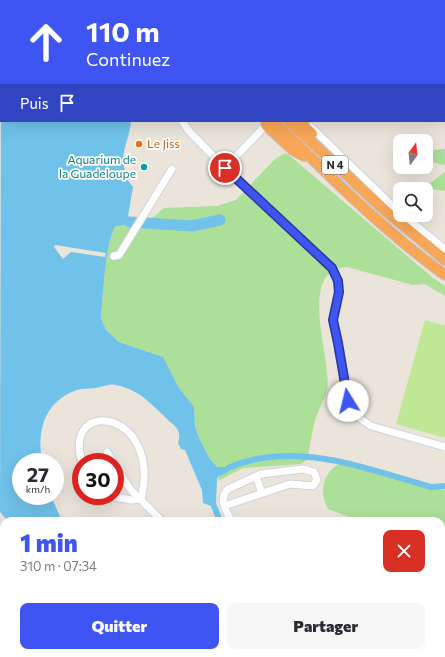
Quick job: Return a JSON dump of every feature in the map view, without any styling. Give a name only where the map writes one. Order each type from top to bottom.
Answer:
[{"type":"highway","name":"N 4","points":[[267,122],[293,150],[319,166],[347,194],[420,257],[445,275]]},
{"type":"highway","name":"N 4","points":[[290,122],[382,208],[426,246],[445,259]]},
{"type":"highway","points":[[300,122],[382,208]]},
{"type":"street","points":[[183,122],[188,130],[225,168],[332,268],[338,281],[339,292],[333,320],[350,408],[371,426],[445,447]]},
{"type":"street","points":[[225,168],[267,122]]},
{"type":"street","points":[[306,122],[393,205]]},
{"type":"street","points":[[114,256],[119,255],[172,169]]},
{"type":"street","points":[[412,222],[445,249]]},
{"type":"street","points":[[80,453],[79,446],[85,430],[90,424],[106,420],[116,423],[126,429],[135,440],[144,467],[141,499]]},
{"type":"street","points":[[224,506],[290,484],[313,486],[317,480],[314,472],[303,469],[280,473],[261,474],[228,489],[224,493],[222,499],[224,506],[229,517]]},
{"type":"street","points":[[280,473],[284,479],[284,486]]},
{"type":"street","points":[[256,476],[262,493]]},
{"type":"street","points":[[124,480],[131,490],[158,517]]},
{"type":"street","points":[[124,499],[141,499]]},
{"type":"green space","points":[[445,149],[445,165],[433,162],[433,150]]},
{"type":"green space","points":[[285,153],[433,278],[445,286],[445,296],[425,284],[413,285],[347,267],[331,272],[323,283],[319,299],[327,390],[314,424],[307,460],[301,464],[243,468],[218,481],[219,476],[226,467],[217,467],[210,459],[195,427],[194,407],[179,388],[163,357],[119,342],[106,330],[101,318],[109,243],[116,226],[126,224],[143,226],[164,208],[217,206],[236,200],[275,159]]},
{"type":"green space","points":[[445,172],[445,191],[433,189],[433,182],[431,182]]},
{"type":"green space","points":[[425,320],[445,326],[445,438],[396,424]]},
{"type":"green space","points":[[339,464],[347,465],[445,490],[445,517],[349,517],[328,509],[325,503],[323,490],[326,478],[333,468]]},
{"type":"water","points":[[1,122],[131,122],[123,161],[127,175],[125,177],[133,187],[128,216],[131,219],[129,224],[116,226],[112,233],[107,256],[101,318],[106,330],[119,342],[163,357],[179,388],[194,407],[195,427],[210,459],[217,467],[226,467],[229,471],[219,476],[217,479],[216,505],[211,506],[203,503],[202,490],[185,450],[181,449],[178,443],[178,430],[148,401],[131,390],[111,384],[95,388],[76,390],[55,403],[44,420],[41,440],[41,453],[12,453],[12,505],[55,505],[60,517],[4,517],[0,512]]},
{"type":"pier","points":[[55,245],[106,253],[105,257],[71,252],[63,259],[54,247]]},
{"type":"waterway","points":[[130,222],[192,226],[220,220]]},
{"type":"waterway","points":[[228,468],[253,460],[278,456],[304,457],[356,465],[431,487],[445,486]]},
{"type":"waterway","points":[[214,506],[218,517]]},
{"type":"place","name":"Le Jiss","points":[[139,144]]},
{"type":"place","name":"Aquarium de la Guadeloupe","points":[[144,167]]},
{"type":"route","points":[[225,168],[332,268],[336,274],[339,292],[333,320],[348,401]]}]
